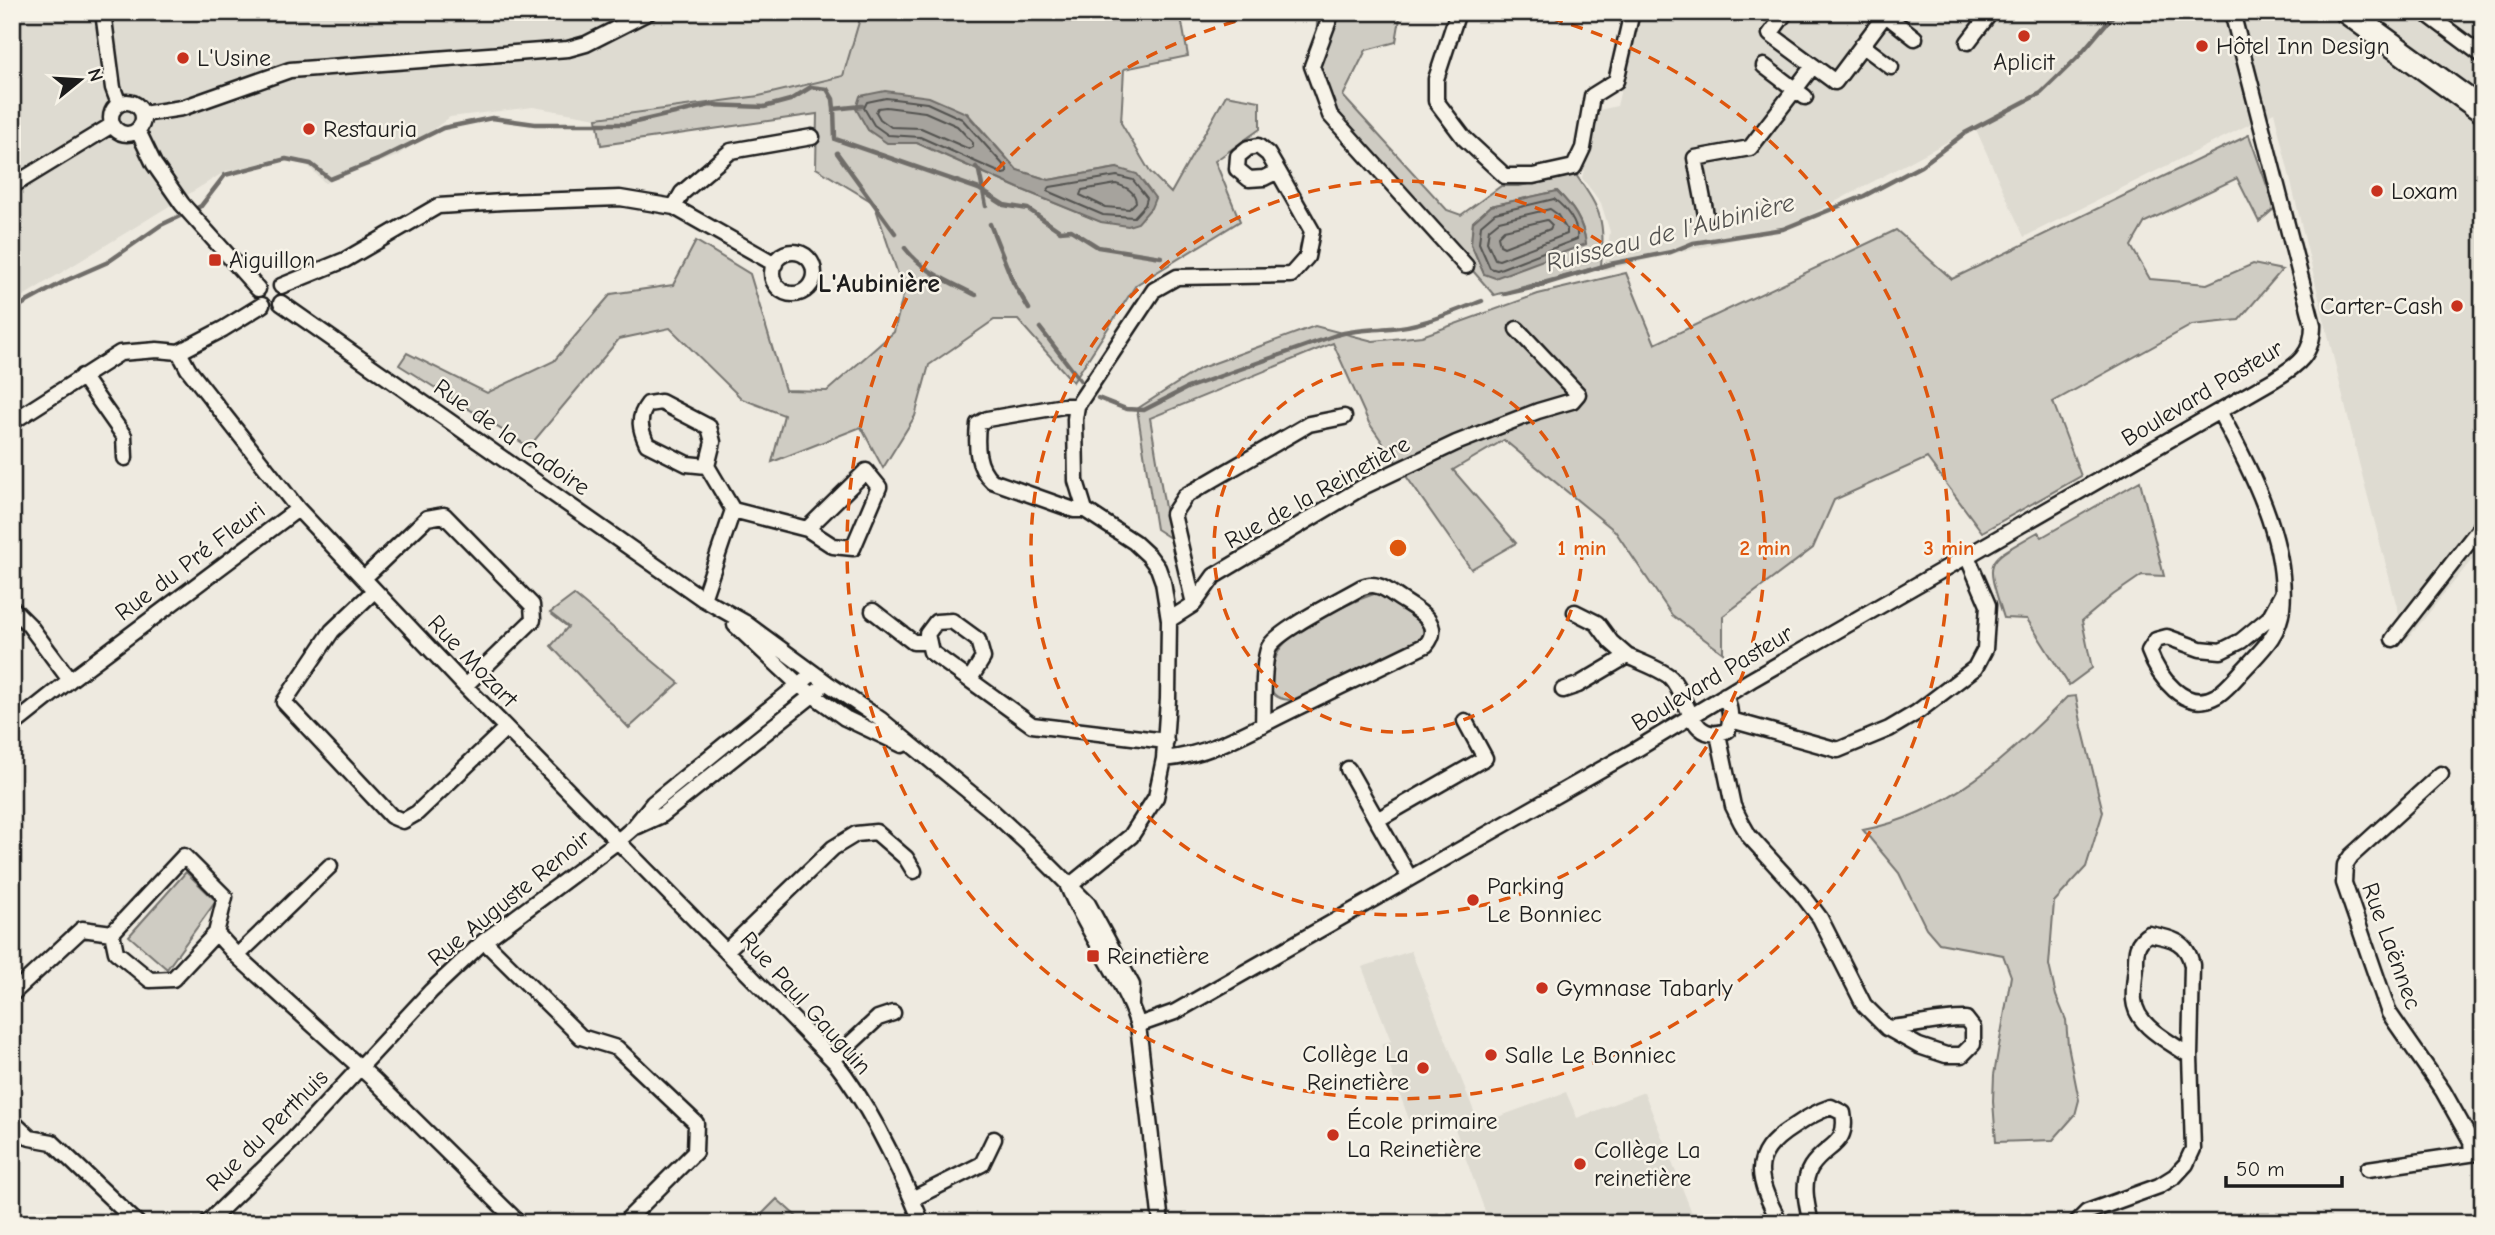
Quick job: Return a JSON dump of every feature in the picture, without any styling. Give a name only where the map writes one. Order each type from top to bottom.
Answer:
[{"type":"main road","points":[[2347,12],[2483,111]]},
{"type":"main road","points":[[2373,12],[2483,92]]},
{"type":"street","points":[[103,12],[113,88],[119,104]]},
{"type":"street","points":[[143,114],[182,108],[290,70],[568,49],[586,44],[649,12]]},
{"type":"street","points":[[1332,12],[1312,66],[1330,115],[1466,266]]},
{"type":"street","points":[[1458,12],[1436,79],[1436,101],[1464,138],[1504,176],[1533,176],[1574,167],[1583,148],[1592,96],[1616,82],[1632,12]]},
{"type":"street","points":[[1786,12],[1770,34],[1835,82],[1883,14],[1915,38]]},
{"type":"street","points":[[1968,42],[1991,12]]},
{"type":"street","name":"Boulevard Pasteur","points":[[1138,1025],[1175,1012],[1637,749],[1725,695],[2292,369],[2303,360],[2314,339],[2314,326],[2232,12]]},
{"type":"street","points":[[2424,12],[2483,56]]},
{"type":"street","points":[[1862,46],[1891,67]]},
{"type":"street","points":[[1764,66],[1800,93]]},
{"type":"street","points":[[1706,215],[1695,159],[1750,148],[1800,93],[1813,66]]},
{"type":"street","points":[[133,103],[143,114],[143,123],[138,131],[123,134],[112,125],[111,115],[119,104],[133,103]]},
{"type":"street","points":[[12,186],[112,125]]},
{"type":"street","points":[[138,131],[154,164],[183,205],[258,289]]},
{"type":"street","points":[[674,207],[682,193],[731,151],[812,137]]},
{"type":"street","points":[[1086,510],[1076,481],[1074,419],[1077,406],[1154,290],[1177,277],[1291,275],[1307,257],[1312,231],[1278,172]]},
{"type":"street","points":[[281,286],[284,297],[281,303],[270,308],[262,305],[257,298],[258,289],[268,281],[281,286],[345,260],[438,206],[620,198],[674,207],[775,264]]},
{"type":"street","name":"Rue de la Cadoire","points":[[281,303],[703,599],[744,621],[880,719],[990,809],[1088,904],[1132,985],[1131,1004],[1138,1025],[1161,1223]]},
{"type":"street","points":[[12,422],[120,353],[157,350],[179,352],[262,305]]},
{"type":"street","name":"Rue de la Reinetière","points":[[1169,620],[1194,604],[1214,576],[1363,487],[1456,443],[1538,411],[1572,401],[1578,394],[1517,329]]},
{"type":"street","name":"Rue du Pré Fleuri","points":[[12,726],[298,509],[188,369],[179,352]]},
{"type":"street","points":[[82,376],[124,436],[125,458]]},
{"type":"street","points":[[707,466],[687,464],[647,444],[640,428],[643,411],[648,404],[661,402],[709,427],[713,442],[707,466],[733,510],[807,530],[833,546],[853,548],[879,487],[866,471],[807,530]]},
{"type":"street","points":[[1069,887],[1131,836],[1156,797],[1166,741],[1169,620],[1163,582],[1158,568],[1149,556],[1134,542],[1086,510],[1074,510],[992,481],[979,463],[977,436],[978,424],[987,419],[1077,406]]},
{"type":"street","points":[[2219,411],[2255,480],[2273,529],[2283,583],[2282,610],[2274,638],[2215,696],[2196,700],[2175,692],[2156,670],[2149,652],[2156,640],[2167,637],[2200,649],[2221,652],[2241,641],[2269,618],[2282,594]]},
{"type":"street","points":[[1194,604],[1173,514],[1185,496],[1309,424],[1344,417]]},
{"type":"street","name":"Rue Mozart","points":[[298,509],[465,686],[618,841]]},
{"type":"street","points":[[703,599],[733,510]]},
{"type":"street","points":[[364,578],[427,518],[444,515],[531,605],[533,620],[465,686]]},
{"type":"street","points":[[2393,639],[2483,524]]},
{"type":"street","points":[[1731,720],[1838,750],[1889,729],[1916,713],[1975,668],[1985,649],[1989,626],[1988,605],[1967,556]]},
{"type":"street","points":[[1164,759],[1195,755],[1209,750],[1263,725],[1426,645],[1432,638],[1433,629],[1429,621],[1423,614],[1380,586],[1371,584],[1281,634],[1269,648],[1263,725]]},
{"type":"street","points":[[374,591],[332,631],[284,702],[390,816],[403,821],[417,813],[506,728]]},
{"type":"street","name":"Rue de la Cadoire","points":[[718,608],[799,685],[845,718],[916,751]]},
{"type":"street","points":[[14,610],[29,625],[70,680]]},
{"type":"street","points":[[873,611],[913,642],[929,642]]},
{"type":"street","points":[[1575,612],[1597,623],[1611,642],[1627,656],[1670,676],[1688,705],[1690,716],[1698,727],[1709,733],[1718,734],[1728,730],[1731,720],[1725,695]]},
{"type":"street","points":[[970,679],[983,658],[978,640],[952,621],[936,622],[927,634],[931,652],[1032,725],[1166,741]]},
{"type":"street","points":[[1563,690],[1578,685],[1627,656]]},
{"type":"street","name":"Rue Auguste Renoir","points":[[359,1068],[431,991],[484,941],[618,841],[633,828],[653,803],[813,673]]},
{"type":"street","name":"Rue Auguste Renoir","points":[[633,828],[662,815],[827,683]]},
{"type":"street","points":[[1377,820],[1485,758],[1465,721]]},
{"type":"street","points":[[744,730],[754,743]]},
{"type":"street","points":[[1718,734],[1733,806],[1749,836],[1820,918],[1864,1004],[1887,1028],[1919,1046],[1946,1055],[1962,1055],[1973,1044],[1973,1028],[1966,1019],[1887,1028]]},
{"type":"street","points":[[711,757],[722,768]]},
{"type":"street","points":[[1348,769],[1409,877]]},
{"type":"street","name":"Rue Laënnec","points":[[2368,1169],[2477,1152],[2443,1091],[2389,1013],[2352,908],[2343,874],[2351,856],[2441,774]]},
{"type":"street","points":[[727,950],[833,848],[856,834],[876,832],[906,858],[914,871]]},
{"type":"street","name":"Rue Paul Gauguin","points":[[618,841],[833,1060],[854,1086],[922,1223]]},
{"type":"street","points":[[184,856],[225,897],[216,933],[173,979],[149,980],[116,951],[112,933],[184,856]]},
{"type":"street","points":[[237,956],[330,866]]},
{"type":"street","points":[[12,994],[82,929],[112,933]]},
{"type":"street","points":[[216,933],[237,956],[374,1080],[519,1223]]},
{"type":"street","points":[[2076,1223],[2087,1212],[2159,1186],[2175,1176],[2186,1164],[2193,1149],[2190,1056],[2192,965],[2189,951],[2180,943],[2149,934],[2140,939],[2137,948],[2134,1002],[2142,1020],[2190,1056]]},
{"type":"street","points":[[484,941],[581,1037],[617,1048],[696,1123],[695,1152],[624,1223]]},
{"type":"street","points":[[833,1060],[878,1018],[894,1013]]},
{"type":"street","name":"Rue du Perthuis","points":[[207,1223],[290,1143],[359,1068]]},
{"type":"street","points":[[1780,1223],[1768,1199],[1761,1175],[1762,1155],[1776,1138],[1813,1112],[1831,1107],[1843,1113],[1846,1128],[1838,1142],[1810,1169],[1805,1202],[1811,1223]]},
{"type":"street","points":[[14,1123],[30,1138],[52,1142],[137,1223]]},
{"type":"street","points":[[912,1199],[982,1164],[994,1139]]},
{"type":"shaded area","points":[[12,12],[862,12],[843,76],[759,96],[597,118],[533,107],[450,117],[397,156],[325,183],[301,159],[226,171],[12,303]]},
{"type":"shaded area","points":[[862,12],[1180,12],[1188,56],[1124,69],[1121,123],[1150,172],[1171,193],[1226,95],[1260,101],[1260,129],[1215,161],[1240,221],[1136,285],[1073,382],[1018,320],[994,320],[929,365],[915,416],[883,468],[861,427],[772,462],[784,415],[742,399],[670,328],[619,339],[529,447],[399,365],[407,353],[487,393],[554,361],[611,294],[673,285],[696,241],[750,274],[785,390],[827,391],[894,332],[904,292],[874,203],[816,168],[817,114],[601,145],[597,118],[759,96],[843,76]],"holes":[[[967,113],[1017,170],[1049,180],[1117,168],[1102,222],[917,143]]]},
{"type":"shaded area","points":[[1312,12],[1401,12],[1396,42],[1366,50],[1343,96],[1447,210],[1461,215],[1501,186],[1519,186],[1576,175],[1600,217],[1601,266],[1494,295],[1334,112],[1316,65],[1317,20]],"holes":[[[1557,191],[1580,221],[1586,243],[1484,274],[1471,244],[1473,222],[1491,206]]]},
{"type":"shaded area","points":[[1639,12],[2483,12],[2483,546],[2406,641],[2359,463],[2274,112],[2024,237],[1975,127],[1788,227],[1604,270],[1610,232],[1601,203],[1582,178],[1599,110],[1617,106]]},
{"type":"shaded area","points":[[2249,135],[2275,208],[2259,222],[2237,178],[2145,222],[2131,246],[2150,279],[2207,284],[2253,264],[2282,270],[2239,320],[2192,325],[2053,402],[2081,476],[1982,532],[1927,458],[1834,500],[1813,548],[1723,616],[1723,653],[1672,615],[1615,531],[1504,440],[1453,470],[1516,543],[1471,569],[1369,423],[1333,343],[1150,418],[1170,538],[1156,529],[1137,409],[1201,368],[1315,326],[1373,341],[1422,336],[1538,294],[1626,273],[1655,344],[1896,230],[1952,279]]},
{"type":"shaded area","points":[[2140,481],[2164,576],[2142,575],[2082,621],[2092,668],[2069,685],[2027,619],[2004,618],[1994,583],[1993,564],[2007,550],[2038,532],[2042,537]]},
{"type":"shaded area","points":[[1377,593],[1422,623],[1424,634],[1421,638],[1293,700],[1274,694],[1271,688],[1272,672],[1277,654],[1289,639],[1326,615]]},
{"type":"shaded area","points":[[574,595],[679,683],[629,728],[551,646],[568,627],[550,613]]},
{"type":"shaded area","points":[[2076,696],[2103,812],[2086,867],[2054,902],[2049,965],[2056,996],[2066,1020],[2079,1100],[2075,1115],[2053,1140],[1996,1142],[1994,1075],[2011,976],[2003,955],[1939,943],[1926,928],[1899,873],[1863,830],[1922,811],[1949,797],[1999,761],[2067,697]]},
{"type":"shaded area","points":[[186,872],[216,901],[167,969],[129,936]]},
{"type":"shaded area","name":"Collège La Reinetière","points":[[1411,951],[1479,1124],[1566,1092],[1577,1118],[1644,1092],[1696,1223],[1464,1223],[1486,1214],[1450,1115],[1413,1130],[1381,1044],[1391,1041],[1362,967]]},
{"type":"shaded area","points":[[777,1199],[797,1217],[834,1223],[753,1223]]},
{"type":"water","points":[[885,91],[929,97],[966,113],[1017,170],[1049,180],[1117,168],[1137,174],[1155,198],[1151,208],[1138,223],[1128,226],[1101,222],[917,143],[887,143],[868,130],[856,109],[860,96]]},
{"type":"water","points":[[1557,191],[1576,215],[1586,244],[1495,278],[1484,274],[1471,244],[1473,222],[1491,206]]},
{"type":"waterway","name":"Ruisseau de l'Aubinière","points":[[1504,294],[1610,264],[1671,252],[1693,243],[1783,229],[1864,196],[1921,166],[1965,133],[2041,93],[2077,58],[2116,12]]},
{"type":"waterway","name":"Ruisseau de l'Aubinière","points":[[12,310],[67,280],[108,262],[161,225],[201,206],[225,175],[286,159],[311,164],[330,179],[380,159],[443,128],[492,118],[535,124],[627,124],[710,105],[764,107],[790,100],[811,87],[827,89],[833,99],[834,109],[862,106]]},
{"type":"waterway","name":"Ruisseau de l'Aubinière","points":[[834,109],[835,139],[979,189],[1004,205],[1028,209],[1060,231],[1071,230],[1098,247],[1161,257]]},
{"type":"waterway","points":[[837,153],[895,233]]},
{"type":"waterway","name":"Ruisseau de l'Aubinière","points":[[976,167],[986,206]]},
{"type":"waterway","name":"Ruisseau de l'Aubinière","points":[[990,224],[1013,282],[1029,309]]},
{"type":"waterway","points":[[905,248],[929,270],[976,295]]},
{"type":"waterway","name":"Ruisseau de l'Aubinière","points":[[1098,398],[1126,409],[1144,410],[1187,388],[1336,335],[1414,324],[1482,301]]},
{"type":"waterway","name":"Ruisseau de l'Aubinière","points":[[1040,328],[1080,380]]},
{"type":"place","name":"Aplicit","points":[[2024,36]]},
{"type":"place","name":"Hôtel Inn Design","points":[[2202,46]]},
{"type":"place","name":"L'Usine","points":[[183,58]]},
{"type":"place","name":"Restauria","points":[[309,129]]},
{"type":"place","name":"Loxam","points":[[2377,191]]},
{"type":"place","name":"Aiguillon","points":[[215,260]]},
{"type":"place","name":"Carter-Cash","points":[[2457,306]]},
{"type":"place","name":"Parking Le Bonniec","points":[[1473,900]]},
{"type":"place","name":"Reinetière","points":[[1093,956]]},
{"type":"place","name":"Gymnase Tabarly","points":[[1542,988]]},
{"type":"place","name":"Salle Le Bonniec","points":[[1491,1055]]},
{"type":"place","name":"Collège La Reinetière","points":[[1423,1068]]},
{"type":"place","name":"École primaire La Reinetière","points":[[1333,1135]]},
{"type":"place","name":"Collège La reinetière","points":[[1580,1164]]},
{"type":"district","name":"L'Aubinière","points":[[879,283]]}]
